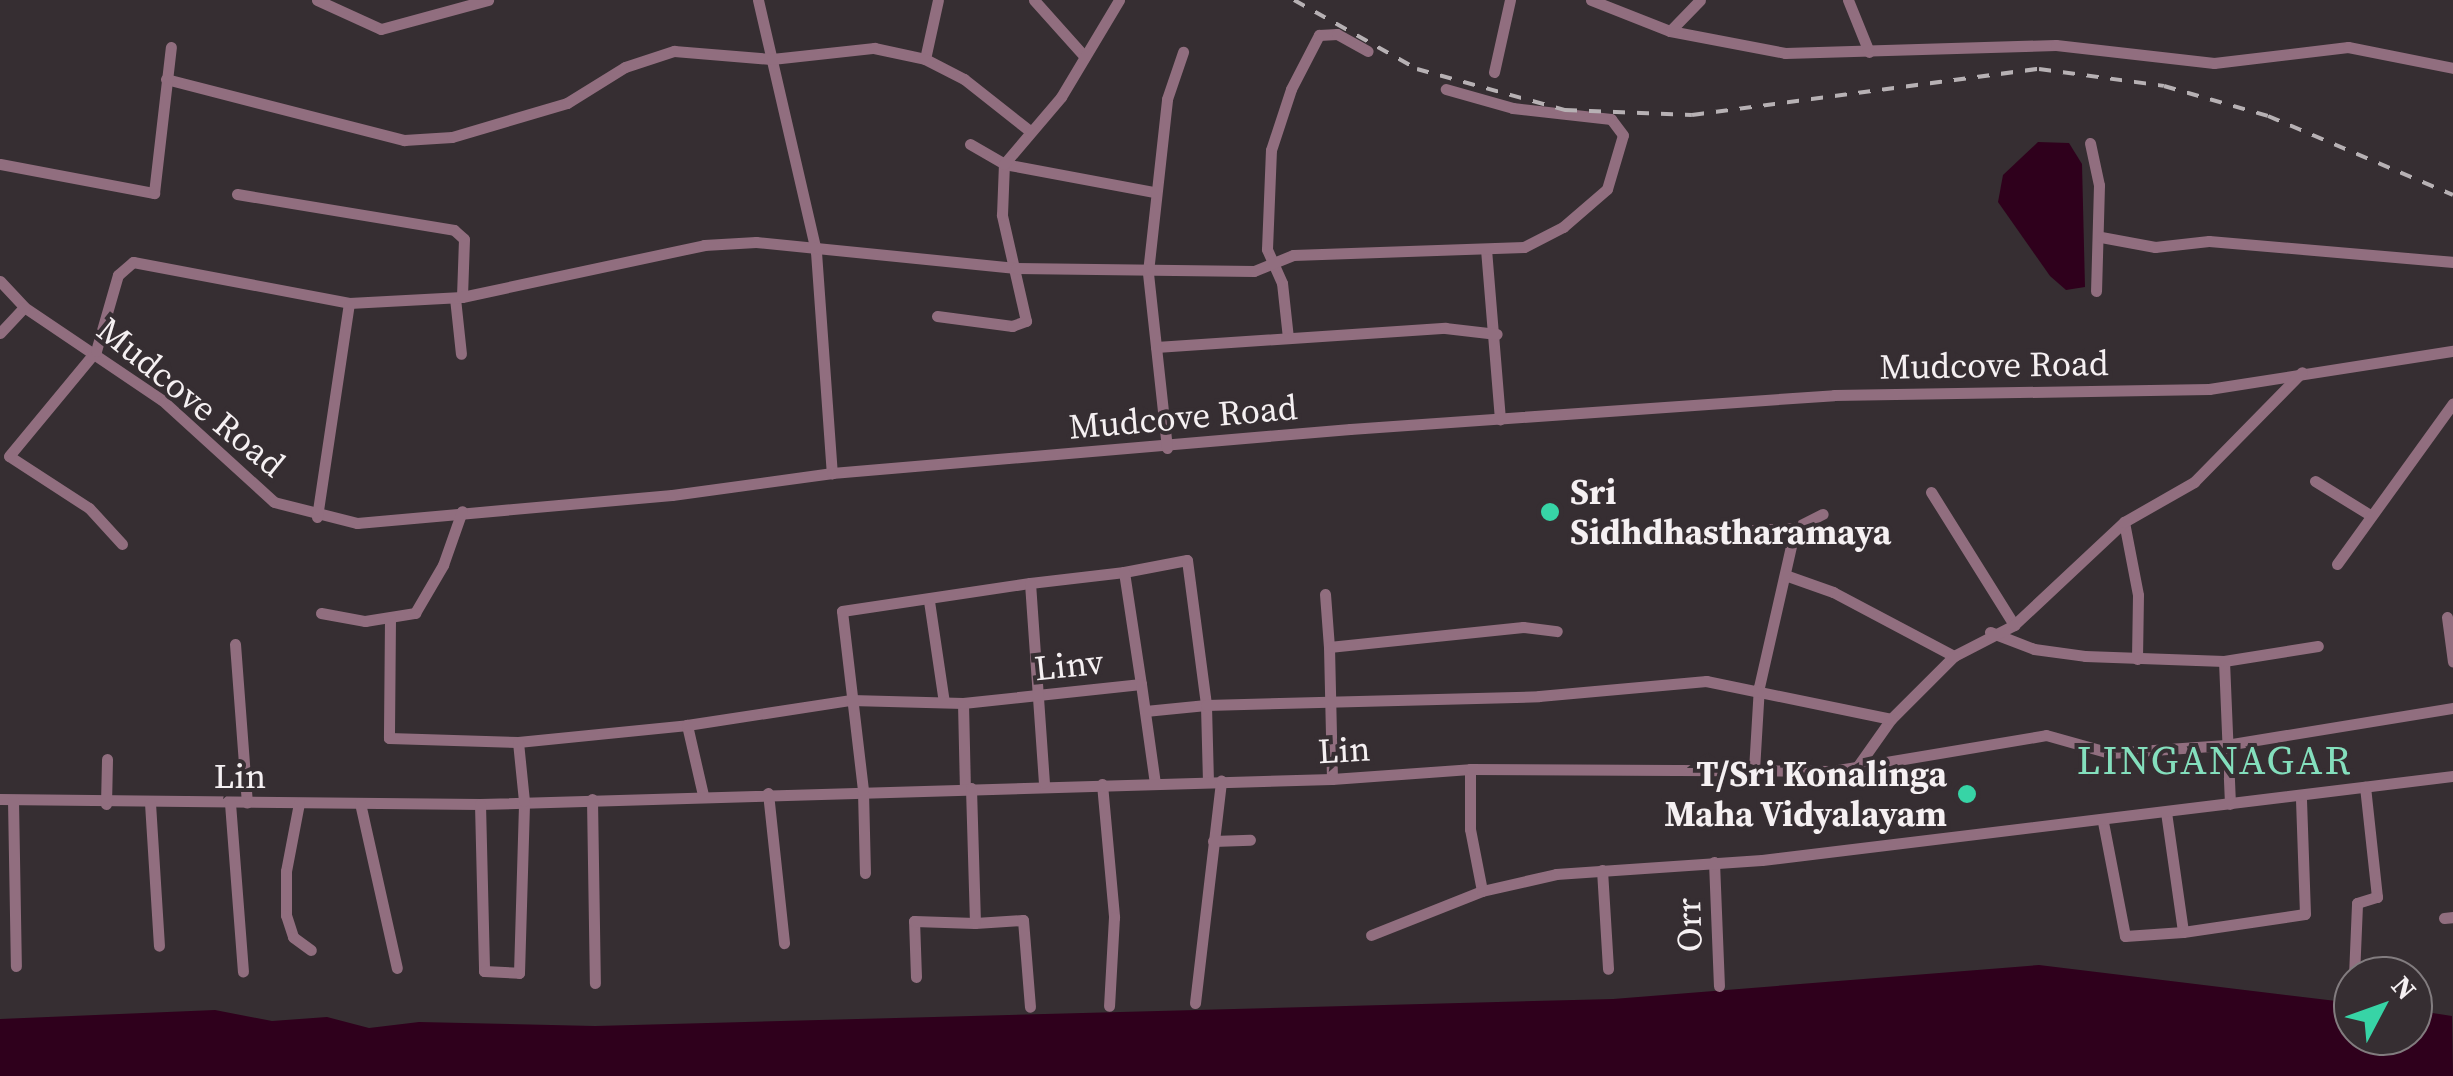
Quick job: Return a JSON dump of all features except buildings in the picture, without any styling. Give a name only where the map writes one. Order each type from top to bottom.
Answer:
[{"type":"street","points":[[317,0],[382,29],[488,0]]},
{"type":"street","points":[[758,0],[816,252],[832,473]]},
{"type":"street","points":[[924,59],[938,0]]},
{"type":"street","points":[[1034,0],[1085,58]]},
{"type":"street","points":[[937,316],[1021,325],[1026,320],[1002,215],[1004,164],[1085,58],[1119,0]]},
{"type":"street","points":[[1494,72],[1510,0]]},
{"type":"street","points":[[1591,0],[1670,31],[1785,53],[2056,45],[2214,63],[2348,47],[2453,68]]},
{"type":"street","points":[[1670,31],[1700,0]]},
{"type":"street","points":[[1848,0],[1869,52]]},
{"type":"street","points":[[1288,338],[1282,282],[1271,265],[1266,182],[1291,89],[1322,32],[1368,51]]},
{"type":"street","points":[[0,164],[154,193],[170,48]]},
{"type":"street","points":[[166,79],[404,140],[452,137],[567,103],[625,67],[674,51],[772,59],[874,48],[924,59],[1012,112],[1032,132]]},
{"type":"street","points":[[1167,448],[1148,272],[1167,98],[1183,52]]},
{"type":"street","points":[[122,544],[89,508],[5,456],[96,351],[118,276],[133,262],[349,304],[458,298],[704,245],[756,242],[816,252],[1016,268],[1254,271],[1293,255],[1486,249],[1537,243],[1595,204],[1614,177],[1623,136],[1611,118],[1513,108],[1446,89]]},
{"type":"street","points":[[970,144],[1004,164],[1154,192]]},
{"type":"street","points":[[2090,144],[2101,237],[2096,291]]},
{"type":"street","points":[[238,194],[454,230],[464,240],[458,298],[460,354]]},
{"type":"street","points":[[2101,237],[2154,247],[2210,241],[2453,262]]},
{"type":"street","points":[[1486,249],[1497,334],[1500,419]]},
{"type":"street","name":"Mudcove Road","points":[[0,281],[24,307],[96,351],[162,400],[274,502],[317,517],[357,523],[672,496],[832,473],[1834,394],[2210,388],[2453,351]]},
{"type":"street","points":[[317,517],[349,304]]},
{"type":"street","points":[[0,333],[24,307]]},
{"type":"street","points":[[1156,347],[1445,328],[1497,334]]},
{"type":"street","points":[[1855,770],[1891,719],[1954,656],[1990,632],[2014,625],[2124,522],[2194,482],[2303,372]]},
{"type":"street","points":[[2337,564],[2453,403]]},
{"type":"street","points":[[2315,481],[2370,515]]},
{"type":"street","points":[[1931,492],[2014,625]]},
{"type":"street","points":[[321,612],[390,618],[414,613],[444,566],[462,512]]},
{"type":"street","points":[[1665,534],[1795,528],[1823,514]]},
{"type":"street","points":[[2124,522],[2138,594],[2137,660]]},
{"type":"street","points":[[1754,770],[1759,688],[1795,528]]},
{"type":"street","points":[[865,873],[863,790],[842,611],[1124,572],[1186,558],[1214,782],[1214,841],[1195,1003]]},
{"type":"street","points":[[1124,572],[1142,684]]},
{"type":"street","points":[[1785,575],[1833,592],[1954,656]]},
{"type":"street","points":[[1030,583],[1034,696],[1044,784]]},
{"type":"street","points":[[1325,594],[1332,779]]},
{"type":"street","points":[[929,601],[944,702]]},
{"type":"street","points":[[2447,617],[2453,662]]},
{"type":"street","points":[[390,618],[389,738],[518,742],[687,725],[851,700],[963,702],[975,924]]},
{"type":"street","points":[[1328,648],[1523,627],[1556,631]]},
{"type":"street","points":[[1990,632],[2034,649],[2137,660],[2224,662],[2318,646]]},
{"type":"street","points":[[234,644],[247,803]]},
{"type":"street","points":[[2224,662],[2230,804]]},
{"type":"street","points":[[1145,711],[1206,705],[1329,706],[1706,680],[1759,688],[1891,719]]},
{"type":"street","name":"Linv","points":[[963,702],[1142,684],[1155,783]]},
{"type":"street","points":[[1482,891],[1470,829],[1470,769],[1855,770],[2046,735],[2110,753],[2226,745],[2453,708]]},
{"type":"street","points":[[687,725],[703,795]]},
{"type":"street","points":[[480,804],[484,971],[519,973],[524,800],[518,742]]},
{"type":"street","points":[[106,804],[108,759]]},
{"type":"street","name":"Lin","points":[[6,800],[106,804],[480,804],[1044,784],[1332,779],[1470,769]]},
{"type":"street","points":[[1371,935],[1482,891],[1602,870],[2103,822],[2453,776]]},
{"type":"street","points":[[1102,784],[1114,916],[1110,1006]]},
{"type":"street","points":[[2355,956],[2357,903],[2377,897],[2365,787]]},
{"type":"street","points":[[768,793],[784,942]]},
{"type":"street","points":[[2103,822],[2125,936],[2183,932],[2305,914],[2301,797]]},
{"type":"street","points":[[592,798],[595,982]]},
{"type":"street","points":[[6,800],[16,966]]},
{"type":"street","points":[[230,803],[244,971]]},
{"type":"street","points":[[299,803],[286,871],[286,915],[293,937],[311,950]]},
{"type":"street","points":[[150,804],[159,946]]},
{"type":"street","points":[[360,804],[398,968]]},
{"type":"street","points":[[2166,812],[2183,932]]},
{"type":"street","points":[[1214,841],[1250,840]]},
{"type":"street","name":"Orr","points":[[1714,862],[1719,986]]},
{"type":"street","points":[[1602,870],[1608,969]]},
{"type":"street","points":[[916,977],[914,921],[975,924],[1023,920],[1030,1007]]},
{"type":"shaded area","points":[[2038,142],[2069,143],[2082,164],[2085,287],[2066,290],[2050,276],[1998,202],[2003,175]]},
{"type":"shaded area","points":[[2039,965],[2333,1001],[2333,1056],[2433,1056],[2433,1013],[2452,1016],[2453,1076],[0,1076],[0,1019],[215,1010],[272,1021],[327,1017],[369,1028],[419,1022],[595,1026],[1613,999]]},
{"type":"railway","points":[[1294,0],[1417,69],[1565,110],[1692,115],[2039,69],[2164,86],[2268,116],[2453,195]]},
{"type":"place","name":"Sri Sidhdhastharamaya","points":[[1550,512]]},
{"type":"place","name":"T/Sri Konalinga Maha Vidyalayam","points":[[1967,794]]},
{"type":"district","name":"LINGANAGAR","points":[[2215,760]]}]
